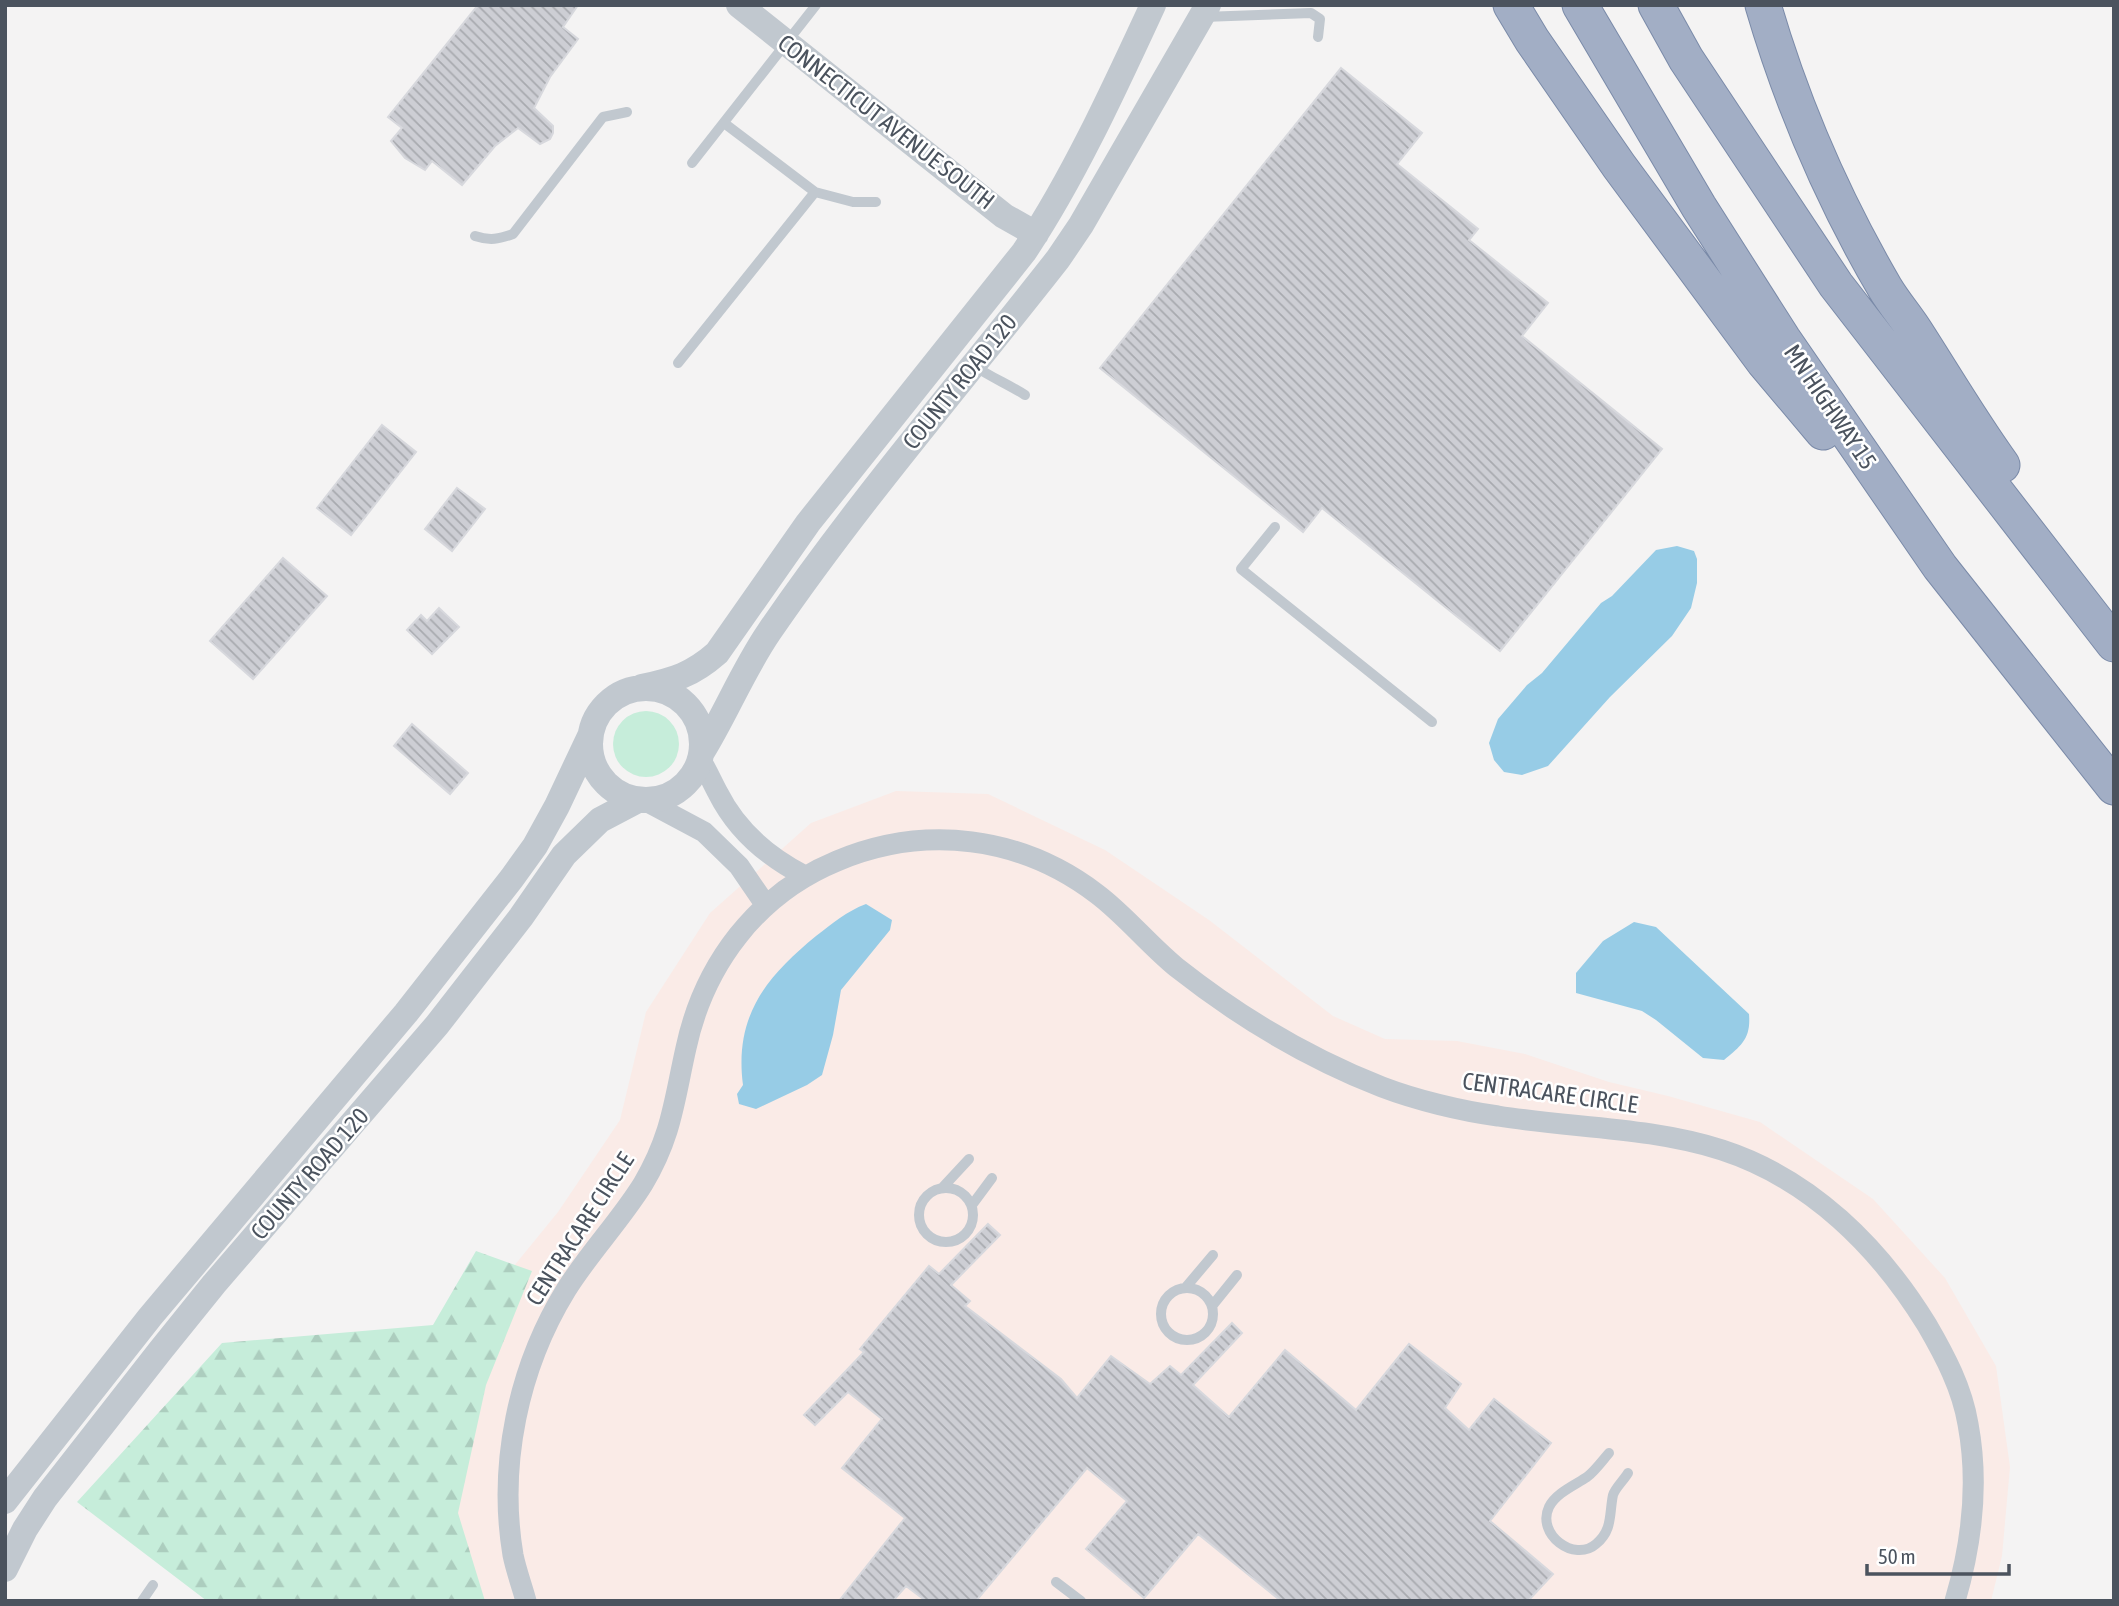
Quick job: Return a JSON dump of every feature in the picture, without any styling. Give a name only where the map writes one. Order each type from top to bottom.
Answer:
[{"type":"highway","points":[[1511,5],[1619,166],[1764,362],[1950,580]]},
{"type":"highway","name":"MN HIGHWAY 15","points":[[1580,5],[1755,295],[1950,580],[2114,786]]},
{"type":"highway","points":[[1656,5],[1686,59],[1836,285],[2114,644]]},
{"type":"highway","points":[[1763,5],[1786,77],[1812,144],[1886,291],[2114,626]]},
{"type":"street","name":"CONNECTICUT AVENUE SOUTH","points":[[739,5],[1004,216],[1036,234]]},
{"type":"street","name":"COUNTY ROAD 120","points":[[642,687],[685,676],[700,668],[717,653],[808,523],[1036,234],[1068,179],[1153,5]]},
{"type":"street","name":"COUNTY ROAD 120","points":[[701,755],[768,633],[851,520],[1058,259],[1081,225],[1205,11]]},
{"type":"street","points":[[641,800],[659,799],[673,793],[695,773],[701,755],[700,728],[694,714],[672,693],[657,688],[627,690],[614,697],[599,713],[591,734],[590,750],[594,765],[602,779],[614,790],[641,800],[704,832],[738,866],[765,904]]},
{"type":"street","name":"COUNTY ROAD 120","points":[[5,1501],[150,1317],[406,1013],[512,878],[535,846],[578,765],[591,734]]},
{"type":"street","points":[[701,755],[723,801],[748,835],[776,861],[805,876]]},
{"type":"street","name":"COUNTY ROAD 120","points":[[5,1569],[25,1529],[45,1499],[160,1351],[214,1284],[437,1025],[522,916],[564,855],[600,820],[641,800]]},
{"type":"street","name":"CENTRACARE CIRCLE","points":[[526,1601],[514,1560],[509,1517],[508,1468],[526,1379],[562,1296],[636,1194],[655,1163],[670,1126],[687,1042],[704,993],[738,934],[765,904],[805,876],[840,860],[912,840],[956,839],[993,844],[1032,856],[1067,873],[1101,896],[1170,962],[1255,1024],[1385,1088],[1494,1116],[1640,1132],[1685,1140],[1734,1155],[1793,1182],[1847,1225],[1896,1278],[1934,1337],[1953,1373],[1968,1420],[1973,1467],[1973,1513],[1966,1561],[1955,1601]]},
{"type":"lane","points":[[692,163],[816,5]]},
{"type":"lane","points":[[1205,11],[1311,13],[1320,19],[1318,37]]},
{"type":"lane","points":[[475,236],[498,240],[513,234],[603,117],[627,112]]},
{"type":"lane","points":[[724,123],[814,192],[853,202],[876,202]]},
{"type":"lane","points":[[678,363],[814,192]]},
{"type":"lane","points":[[973,365],[1025,396]]},
{"type":"lane","points":[[1275,527],[1241,569],[1432,722]]},
{"type":"lane","points":[[970,1159],[943,1187],[934,1190],[921,1203],[919,1220],[928,1236],[945,1242],[962,1237],[972,1222],[972,1205],[992,1178]]},
{"type":"lane","points":[[943,1187],[960,1191],[972,1205]]},
{"type":"lane","points":[[1186,1287],[1202,1292],[1212,1306],[1212,1323],[1201,1336],[1185,1340],[1169,1333],[1160,1318],[1164,1300],[1170,1294],[1186,1287],[1213,1255]]},
{"type":"lane","points":[[1212,1306],[1237,1275]]},
{"type":"lane","points":[[1609,1453],[1590,1475],[1549,1507],[1547,1522],[1553,1538],[1564,1548],[1579,1552],[1594,1546],[1608,1532],[1614,1494],[1628,1473]]},
{"type":"lane","points":[[1056,1582],[1081,1601]]},
{"type":"lane","points":[[142,1601],[153,1585]]},
{"type":"shaded area","points":[[896,791],[988,794],[1105,850],[1209,920],[1333,1016],[1385,1039],[1457,1041],[1525,1054],[1609,1082],[1760,1122],[1873,1199],[1945,1278],[1996,1366],[2010,1467],[2002,1556],[1991,1601],[467,1601],[436,1510],[505,1277],[558,1212],[620,1120],[646,1012],[710,913],[811,823]]},
{"type":"green space","points":[[639,711],[653,711],[665,716],[674,725],[679,744],[677,757],[670,768],[653,777],[639,777],[627,772],[618,763],[613,751],[613,737],[618,725],[627,716]]},
{"type":"green space","points":[[476,1251],[532,1271],[486,1385],[458,1513],[485,1601],[207,1601],[77,1502],[222,1343],[433,1325]]},
{"type":"water","points":[[1677,546],[1694,551],[1697,559],[1697,583],[1691,608],[1672,636],[1610,697],[1548,766],[1522,775],[1504,772],[1494,760],[1489,743],[1498,719],[1527,685],[1542,673],[1601,603],[1612,596],[1656,550]]},
{"type":"water","points":[[866,904],[892,920],[890,930],[841,990],[822,1075],[756,1109],[739,1104],[737,1094],[743,1085],[744,1038],[757,1000],[798,951],[840,918]]},
{"type":"water","points":[[1634,922],[1656,927],[1749,1014],[1747,1035],[1724,1060],[1703,1058],[1642,1011],[1576,993],[1576,973],[1603,941]]},
{"type":"building","points":[[478,5],[578,5],[563,27],[578,39],[550,77],[534,108],[553,126],[550,139],[540,144],[518,128],[495,146],[462,185],[432,161],[425,170],[405,158],[391,141],[402,128],[388,117]]},
{"type":"building","points":[[1341,68],[1422,133],[1397,164],[1478,229],[1469,240],[1548,303],[1522,336],[1662,449],[1500,651],[1322,508],[1303,532],[1100,368]]},
{"type":"building","points":[[382,425],[416,452],[351,535],[317,508]]},
{"type":"building","points":[[457,488],[485,509],[452,551],[425,529]]},
{"type":"building","points":[[283,558],[327,596],[253,679],[210,641]]},
{"type":"building","points":[[439,608],[459,627],[432,654],[407,630],[421,615],[427,621]]},
{"type":"building","points":[[412,724],[468,773],[450,794],[394,746]]},
{"type":"building","points":[[988,1224],[1000,1235],[951,1285],[970,1301],[965,1306],[1061,1379],[1077,1398],[1111,1356],[1150,1384],[1170,1366],[1181,1375],[1232,1323],[1242,1333],[1193,1385],[1229,1417],[1285,1350],[1356,1410],[1409,1344],[1461,1384],[1445,1408],[1469,1430],[1494,1399],[1551,1443],[1490,1521],[1553,1574],[1528,1601],[1281,1601],[1198,1534],[1144,1598],[1086,1549],[1127,1501],[1087,1468],[976,1601],[926,1601],[906,1586],[893,1601],[839,1601],[905,1518],[842,1468],[882,1419],[848,1392],[815,1425],[804,1415],[864,1352],[860,1349],[929,1266],[939,1274]]}]
